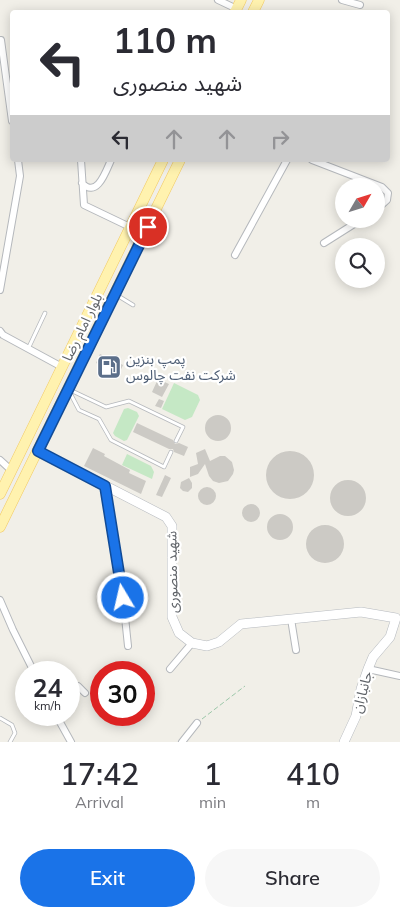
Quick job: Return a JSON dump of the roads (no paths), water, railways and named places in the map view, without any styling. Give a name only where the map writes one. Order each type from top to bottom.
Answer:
[{"type":"main road","name":"بلوار امام رضا","points":[[0,494],[162,162]]},
{"type":"main road","name":"بلوار امام رضا","points":[[0,527],[179,162]]},
{"type":"main road","points":[[101,288],[114,294]]},
{"type":"main road","points":[[55,383],[68,389]]},
{"type":"street","points":[[219,0],[238,7]]},
{"type":"street","points":[[342,0],[360,6]]},
{"type":"street","points":[[1,40],[10,106]]},
{"type":"street","points":[[0,290],[20,176],[18,162]]},
{"type":"street","points":[[81,162],[84,205],[130,227]]},
{"type":"street","points":[[82,183],[92,188],[98,185],[110,162]]},
{"type":"street","points":[[236,255],[286,162]]},
{"type":"street","points":[[317,162],[359,178]]},
{"type":"street","points":[[385,190],[388,193],[385,202]]},
{"type":"street","points":[[324,243],[348,228]]},
{"type":"street","points":[[0,331],[3,335],[62,367]]},
{"type":"street","name":"شهید منصوری","points":[[38,451],[166,517],[172,526],[172,617],[180,633],[192,643]]},
{"type":"street","points":[[0,460],[12,470]]},
{"type":"street","points":[[105,486],[123,598],[128,646]]},
{"type":"street","points":[[0,600],[28,661]]},
{"type":"street","points":[[170,670],[192,643],[207,646],[219,642],[241,624],[361,612],[398,614]]},
{"type":"street","name":"جانبازان","points":[[344,742],[356,716],[361,689],[373,657],[390,637],[398,614]]},
{"type":"street","points":[[291,619],[296,650]]},
{"type":"street","points":[[368,669],[400,676]]},
{"type":"street","points":[[80,688],[85,693]]},
{"type":"street","points":[[182,742],[197,723]]},
{"type":"street","points":[[62,726],[71,742]]},
{"type":"lane","points":[[114,294],[133,305]]},
{"type":"lane","points":[[28,349],[45,313]]},
{"type":"lane","points":[[68,389],[106,407],[130,401],[183,427],[176,441]]},
{"type":"lane","points":[[68,389],[79,410],[99,419],[111,440],[164,467],[171,452]]},
{"type":"lane","points":[[0,718],[12,725],[15,733],[10,742]]},
{"type":"place","name":"پمپ بنزین شرکت نفت چالوس","points":[[109,367]]}]
